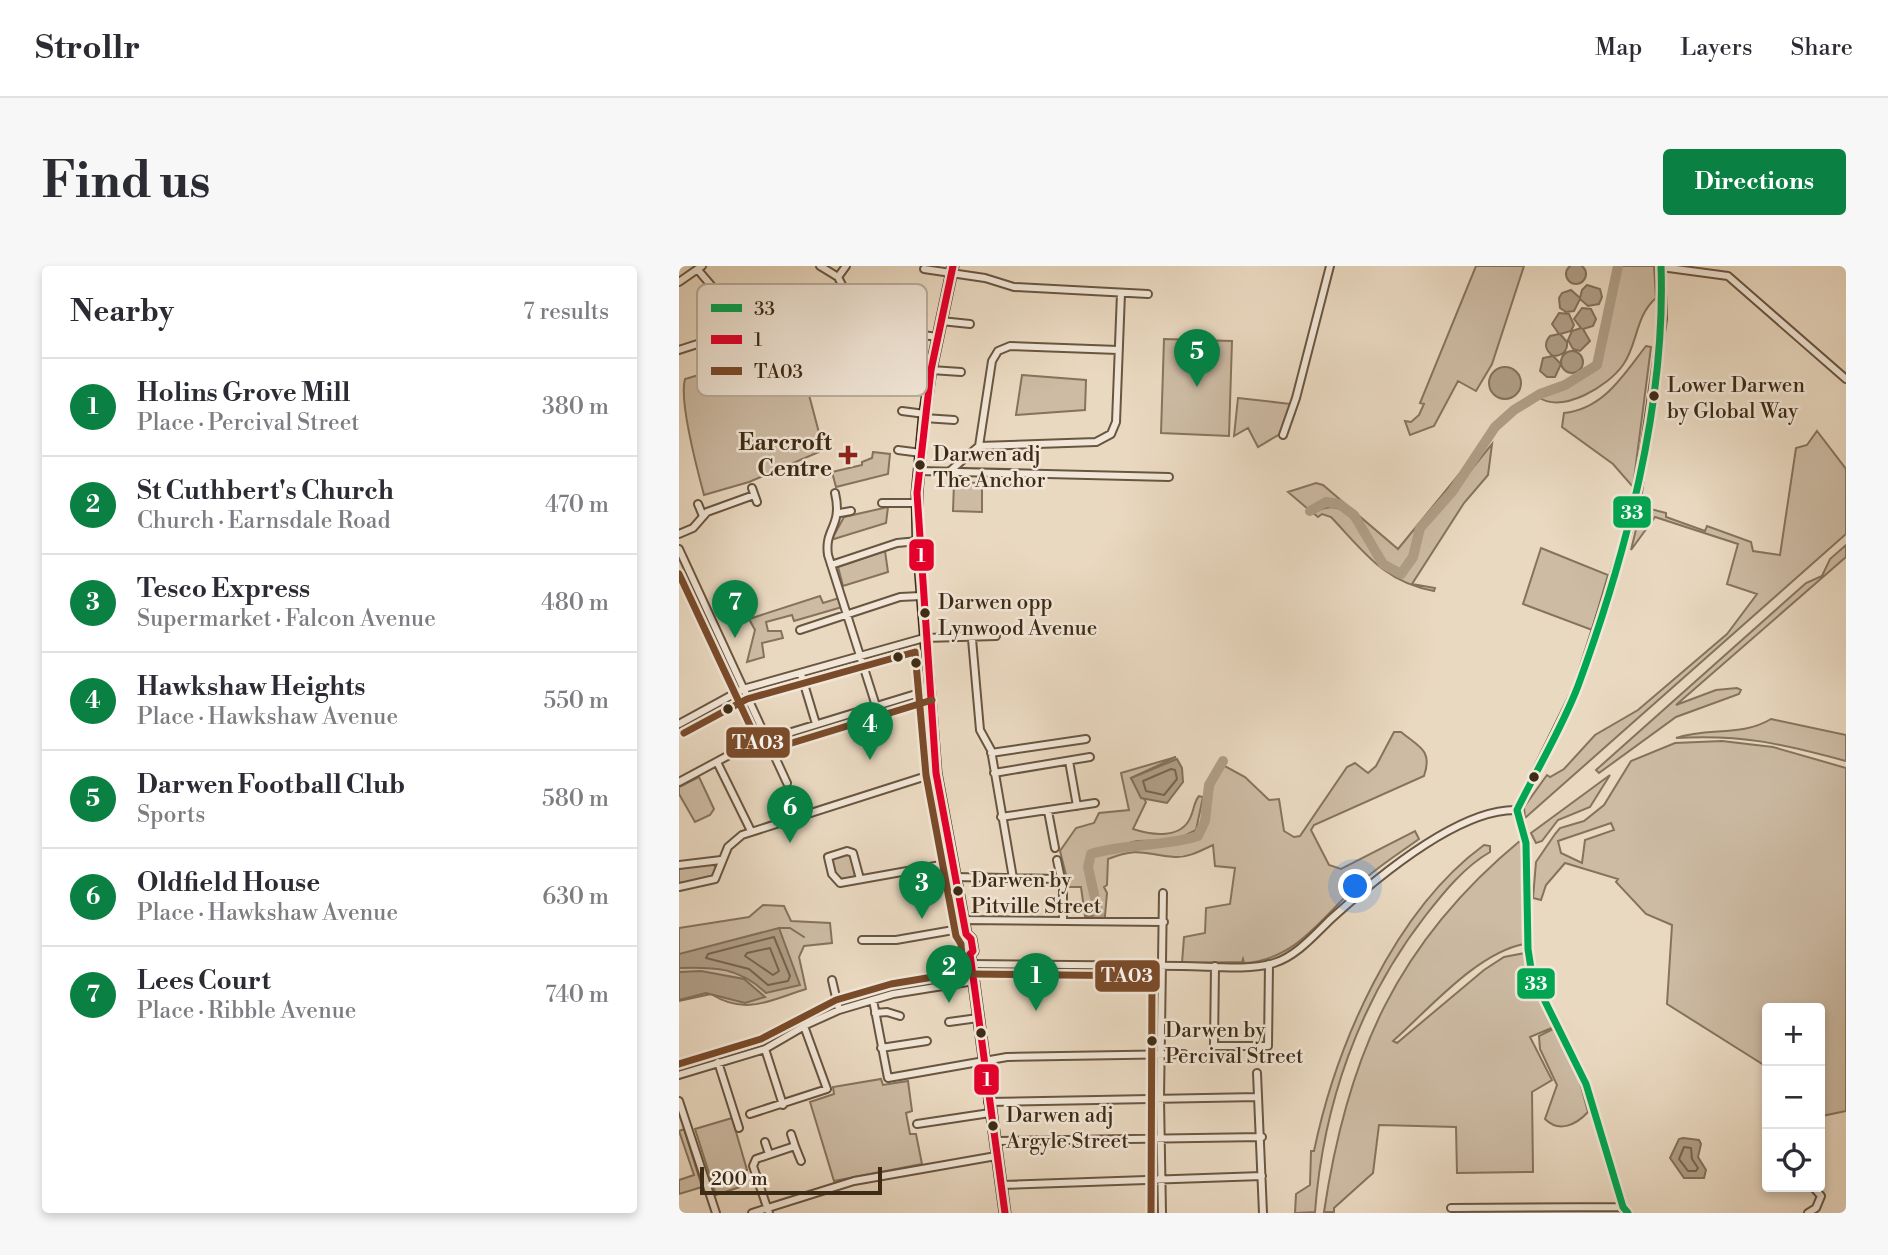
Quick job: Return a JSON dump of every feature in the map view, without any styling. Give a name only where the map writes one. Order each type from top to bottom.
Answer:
[{"type":"highway","points":[[952,270],[931,370],[919,471],[917,503],[921,596],[936,773],[965,927],[964,940],[974,981],[1005,1213]]},
{"type":"street","points":[[820,266],[838,276],[842,284]]},
{"type":"street","points":[[838,276],[846,266]]},
{"type":"street","points":[[1283,435],[1290,421],[1330,266]]},
{"type":"street","points":[[1451,1208],[1626,1210],[1586,1084],[1532,975],[1528,949],[1526,843],[1517,812],[1577,688],[1636,506],[1663,319],[1661,267],[1728,276],[1846,379]]},
{"type":"street","points":[[679,282],[700,268],[711,284]]},
{"type":"street","points":[[924,269],[952,270],[1014,287],[1148,294]]},
{"type":"street","points":[[950,471],[979,446],[1096,442],[1108,437],[1116,422],[1121,293]]},
{"type":"street","points":[[941,321],[970,324]]},
{"type":"street","points":[[927,336],[938,337]]},
{"type":"street","points":[[679,350],[697,344]]},
{"type":"street","points":[[979,446],[992,361],[1001,349],[1010,345],[1118,350]]},
{"type":"street","points":[[931,370],[961,372]]},
{"type":"street","points":[[902,411],[954,420]]},
{"type":"street","points":[[898,450],[921,453]]},
{"type":"street","points":[[919,471],[1169,477]]},
{"type":"street","points":[[835,493],[840,513],[826,542],[876,706]]},
{"type":"street","points":[[679,534],[693,528],[703,516],[754,495]]},
{"type":"street","points":[[882,503],[917,503]]},
{"type":"street","points":[[698,504],[703,516]]},
{"type":"street","points":[[840,513],[851,511]]},
{"type":"street","points":[[831,565],[897,542],[918,541]]},
{"type":"street","points":[[679,550],[787,783]]},
{"type":"street","points":[[800,630],[900,597],[921,596]]},
{"type":"street","points":[[679,724],[743,689],[924,638],[972,639],[996,636]]},
{"type":"street","points":[[972,639],[980,730],[991,753],[1013,878]]},
{"type":"street","points":[[801,674],[816,724]]},
{"type":"street","points":[[679,782],[747,746],[929,690]]},
{"type":"street","points":[[991,753],[1086,739]]},
{"type":"street","points":[[994,774],[1090,757]]},
{"type":"street","points":[[1069,761],[1077,806]]},
{"type":"street","points":[[717,762],[751,831]]},
{"type":"street","points":[[679,887],[715,879],[722,868],[721,860],[733,841],[751,831],[936,773]]},
{"type":"street","points":[[1001,817],[1095,803]]},
{"type":"street","points":[[1048,811],[1055,848]]},
{"type":"street","points":[[970,959],[1163,966],[1269,964],[1293,954],[1352,901],[1411,854],[1468,823],[1489,815],[1517,812]]},
{"type":"street","points":[[860,879],[851,852],[828,857],[828,864],[837,883],[860,879],[952,863]]},
{"type":"street","points":[[679,865],[721,860]]},
{"type":"street","points":[[1056,860],[1062,879],[1063,921]]},
{"type":"street","points":[[955,877],[1062,879]]},
{"type":"street","points":[[1163,893],[1160,1099],[1163,1213]]},
{"type":"street","points":[[862,940],[896,940],[965,927],[1063,921],[1164,922]]},
{"type":"street","points":[[1215,966],[1214,1046],[1268,1046],[1269,964]]},
{"type":"street","points":[[832,980],[839,1010]]},
{"type":"street","points":[[679,1075],[765,1049],[804,1026],[839,1010],[873,1000],[974,981]]},
{"type":"street","points":[[873,1000],[888,1078],[1007,1057],[1184,1054]]},
{"type":"street","points":[[875,1013],[887,1012],[900,1016]]},
{"type":"street","points":[[949,1023],[978,1018]]},
{"type":"street","points":[[750,1114],[827,1088],[804,1026]]},
{"type":"street","points":[[914,1034],[915,1043]]},
{"type":"street","points":[[881,1048],[927,1041]]},
{"type":"street","points":[[765,1049],[783,1105]]},
{"type":"street","points":[[718,1062],[739,1128]]},
{"type":"street","points":[[1257,1073],[1262,1136],[1263,1213]]},
{"type":"street","points":[[917,1124],[989,1107],[1043,1101],[1258,1097]]},
{"type":"street","points":[[679,1101],[716,1213]]},
{"type":"street","points":[[791,1134],[801,1161]]},
{"type":"street","points":[[994,1141],[1262,1136]]},
{"type":"street","points":[[765,1143],[769,1154]]},
{"type":"street","points":[[768,1211],[753,1166],[756,1159],[795,1146]]},
{"type":"street","points":[[752,1213],[768,1211],[854,1181],[996,1156]]},
{"type":"street","points":[[1000,1185],[1262,1176]]},
{"type":"street","points":[[1808,1213],[1816,1208],[1821,1196],[1817,1192]]},
{"type":"shaded area","points":[[1476,266],[1524,266],[1492,364],[1476,391],[1458,381],[1434,426],[1410,435],[1405,421],[1411,422],[1419,415],[1424,404],[1420,403]]},
{"type":"shaded area","points":[[1621,266],[1654,266],[1656,298],[1644,313],[1623,365],[1596,389],[1572,400],[1548,401],[1538,397],[1566,387],[1600,366]]},
{"type":"shaded area","points":[[1164,339],[1232,341],[1229,436],[1161,433]]},
{"type":"shaded area","points":[[1646,346],[1651,347],[1633,487],[1613,464],[1562,427],[1564,413],[1591,405],[1602,397]]},
{"type":"shaded area","points":[[697,375],[697,396],[809,396],[822,444],[817,446],[819,452],[749,482],[704,495],[684,402],[685,379]]},
{"type":"shaded area","points":[[1022,375],[1086,380],[1085,410],[1016,415]]},
{"type":"shaded area","points":[[1238,398],[1291,404],[1280,434],[1258,447],[1248,428],[1234,436]]},
{"type":"shaded area","points":[[1817,431],[1846,469],[1846,534],[1525,818],[1524,807],[1547,775],[1550,777],[1564,769],[1595,735],[1638,710],[1727,634],[1757,594],[1727,584],[1738,544],[1655,517],[1631,550],[1640,513],[1647,508],[1666,513],[1666,517],[1705,531],[1707,526],[1751,542],[1753,551],[1780,555],[1796,448],[1807,445]]},
{"type":"shaded area","points":[[1492,444],[1488,475],[1464,503],[1412,584],[1435,588],[1434,591],[1401,581],[1388,573],[1331,517],[1322,514],[1318,517],[1313,513],[1327,507],[1338,508],[1347,513],[1382,566],[1401,578],[1416,559],[1423,529]]},
{"type":"shaded area","points":[[873,452],[890,454],[888,474],[836,487],[832,472],[862,465],[862,462],[872,458]]},
{"type":"shaded area","points":[[1470,461],[1418,527],[1411,556],[1401,571],[1385,563],[1378,555],[1348,508],[1326,500],[1308,509],[1288,492],[1316,483],[1323,485],[1398,549]]},
{"type":"shaded area","points":[[954,482],[982,483],[982,512],[953,511]]},
{"type":"shaded area","points":[[888,507],[886,523],[834,539],[844,517]]},
{"type":"shaded area","points":[[1846,545],[1846,557],[1676,705],[1716,690],[1737,688],[1741,690],[1739,694],[1676,717],[1599,773],[1596,770],[1806,583],[1822,576],[1830,559]]},
{"type":"shaded area","points":[[1541,548],[1608,575],[1592,630],[1523,604]]},
{"type":"shaded area","points":[[885,551],[888,572],[843,586],[838,567]]},
{"type":"shaded area","points":[[820,596],[823,603],[839,598],[842,607],[794,621],[792,615],[766,622],[768,631],[781,631],[783,638],[762,643],[764,657],[747,662],[755,630],[749,619]]},
{"type":"shaded area","points":[[1771,719],[1846,735],[1846,761],[1742,739],[1676,738],[1748,728]]},
{"type":"shaded area","points":[[1394,732],[1401,732],[1423,750],[1427,760],[1424,776],[1314,825],[1311,830],[1329,865],[1341,869],[1415,831],[1419,839],[1366,878],[1311,932],[1281,953],[1264,960],[1244,963],[1243,959],[1242,962],[1182,963],[1184,937],[1205,933],[1206,908],[1230,904],[1235,868],[1215,866],[1213,845],[1180,857],[1136,852],[1108,859],[1107,885],[1104,887],[1107,893],[1105,916],[1101,916],[1090,867],[1093,856],[1199,838],[1204,829],[1213,785],[1223,765],[1245,777],[1269,800],[1279,799],[1284,831],[1294,837],[1300,836],[1347,767],[1355,763],[1368,773],[1376,766]]},
{"type":"shaded area","points":[[1722,741],[1773,747],[1846,768],[1846,1111],[1825,1115],[1825,1003],[1762,1003],[1762,1064],[1667,1004],[1672,925],[1646,914],[1616,882],[1618,879],[1565,863],[1546,885],[1541,900],[1533,898],[1536,862],[1555,834],[1560,828],[1584,821],[1604,805],[1631,761],[1675,743]],"holes":[[[1611,823],[1614,830],[1585,840],[1582,863],[1561,853],[1558,841]]]},
{"type":"shaded area","points":[[1176,757],[1131,778],[1146,802],[1133,829],[1165,834],[1181,829],[1187,824],[1199,796],[1203,797],[1196,830],[1176,840],[1137,841],[1090,853],[1087,867],[1097,916],[1085,916],[1081,887],[1069,887],[1060,851],[1076,828],[1094,823],[1099,813],[1129,810],[1121,773]]},
{"type":"shaded area","points":[[1610,775],[1590,807],[1558,820],[1542,841],[1536,843],[1531,833]]},
{"type":"shaded area","points":[[699,777],[714,809],[710,815],[695,822],[679,794],[679,787]]},
{"type":"shaded area","points":[[1521,840],[1524,944],[1506,949],[1471,970],[1393,1041],[1397,1043],[1484,970],[1504,957],[1525,953],[1537,996],[1554,1027],[1530,1037],[1552,1080],[1532,1092],[1533,1172],[1457,1173],[1456,1127],[1379,1125],[1373,1173],[1334,1208],[1334,1212],[1324,1212],[1347,1103],[1364,1053],[1385,1006],[1410,962],[1441,919],[1478,879]]},
{"type":"shaded area","points":[[1484,845],[1490,846],[1490,852],[1463,872],[1440,898],[1402,948],[1382,983],[1348,1056],[1336,1094],[1319,1172],[1315,1212],[1295,1213],[1296,1194],[1310,1185],[1311,1151],[1314,1151],[1337,1068],[1373,983],[1396,943],[1423,906],[1452,873]]},
{"type":"shaded area","points":[[847,853],[852,858],[855,877],[837,880],[830,858]]},
{"type":"shaded area","points":[[712,864],[717,868],[710,878],[679,883],[679,868]]},
{"type":"shaded area","points":[[763,905],[784,906],[791,921],[830,923],[832,943],[804,946],[799,957],[806,989],[758,1004],[736,1004],[711,994],[679,1001],[679,928],[749,917]]},
{"type":"shaded area","points":[[1553,1029],[1578,1075],[1588,1112],[1567,1126],[1556,1126],[1545,1119],[1557,1085],[1540,1049],[1539,1036]]},
{"type":"shaded area","points":[[881,1079],[883,1085],[908,1081],[912,1111],[906,1113],[910,1134],[916,1134],[922,1164],[834,1181],[810,1102],[834,1094],[833,1087]]},
{"type":"shaded area","points":[[732,1118],[747,1170],[738,1174],[740,1187],[716,1195],[695,1129]]},
{"type":"shaded area","points":[[684,1129],[702,1187],[679,1194],[679,1180],[694,1175],[679,1131]]},
{"type":"water","points":[[1576,264],[1583,267],[1586,274],[1583,281],[1576,284],[1569,281],[1566,274],[1569,267]]},
{"type":"water","points":[[1587,285],[1600,289],[1602,297],[1599,304],[1588,306],[1580,299],[1574,311],[1566,312],[1560,308],[1559,298],[1562,293],[1571,290],[1580,298]]},
{"type":"water","points":[[1582,308],[1591,309],[1596,319],[1593,326],[1583,329],[1590,341],[1580,351],[1573,349],[1568,340],[1572,331],[1581,328],[1574,319]]},
{"type":"water","points":[[1559,313],[1569,314],[1574,325],[1571,331],[1560,334],[1567,342],[1565,351],[1553,356],[1546,345],[1550,336],[1559,334],[1552,324]]},
{"type":"water","points":[[1572,351],[1580,354],[1583,362],[1580,370],[1572,373],[1564,370],[1561,362],[1564,354]]},
{"type":"water","points":[[1553,356],[1561,364],[1555,377],[1547,377],[1540,371],[1543,358]]},
{"type":"water","points":[[1505,367],[1517,371],[1521,383],[1517,395],[1505,399],[1493,395],[1489,383],[1493,371]]},
{"type":"water","points":[[1177,759],[1182,768],[1183,782],[1167,803],[1141,798],[1131,778]]},
{"type":"water","points":[[779,928],[800,985],[766,993],[746,978],[726,970],[679,968],[679,954]]},
{"type":"water","points":[[701,971],[744,979],[765,997],[745,1003],[706,993],[679,1000],[679,972]]},
{"type":"water","points":[[1679,1139],[1699,1140],[1701,1144],[1698,1157],[1706,1170],[1704,1178],[1684,1178],[1670,1158]]},
{"type":"waterway","points":[[1310,511],[1326,502],[1339,504],[1354,515],[1383,564],[1401,574],[1413,557],[1420,528],[1452,492],[1495,427],[1514,410],[1540,394],[1565,385],[1597,365],[1618,266]]},
{"type":"waterway","points":[[1099,917],[1088,867],[1091,854],[1198,836],[1205,821],[1209,785],[1223,761]]},
{"type":"waterway","points":[[779,928],[790,928],[804,937]]},
{"type":"transit line","name":"1","points":[[953,266],[931,370],[917,493],[936,773],[966,934],[971,939],[973,951],[970,954],[1005,1213]]},
{"type":"transit line","name":"33","points":[[1628,1213],[1623,1207],[1586,1084],[1532,975],[1528,949],[1526,843],[1517,810],[1572,702],[1596,636],[1627,532],[1650,426],[1657,372],[1661,266]]},
{"type":"transit line","name":"TA03","points":[[679,574],[761,749],[769,750],[932,700]]},
{"type":"transit line","name":"TA03","points":[[679,1064],[761,1039],[836,1000],[891,984],[963,972],[961,944],[956,936],[926,775],[915,652],[747,699],[684,733]]},
{"type":"transit line","name":"TA03","points":[[971,974],[1152,976],[1151,1213]]},
{"type":"place","name":"Darwen Football Club","points":[[1197,387]]},
{"type":"place","name":"Lower Darwen by Global Way","points":[[1654,396]]},
{"type":"place","name":"Earcroft Centre","points":[[848,455]]},
{"type":"place","name":"Darwen adj The Anchor","points":[[920,465]]},
{"type":"place","name":"Darwen opp Lynwood Avenue","points":[[925,613]]},
{"type":"place","name":"Lees Court","points":[[735,638]]},
{"type":"place","name":"Hawkshaw Heights","points":[[870,760]]},
{"type":"place","name":"Oldfield House","points":[[790,843]]},
{"type":"place","name":"Darwen by Pitville Street","points":[[958,891]]},
{"type":"place","name":"Tesco Express","points":[[922,919]]},
{"type":"place","name":"St Cuthbert's Church","points":[[949,1003]]},
{"type":"place","name":"Holins Grove Mill","points":[[1036,1011]]},
{"type":"place","name":"Darwen by Percival Street","points":[[1152,1041]]},
{"type":"place","name":"Darwen adj Argyle Street","points":[[993,1126]]}]
